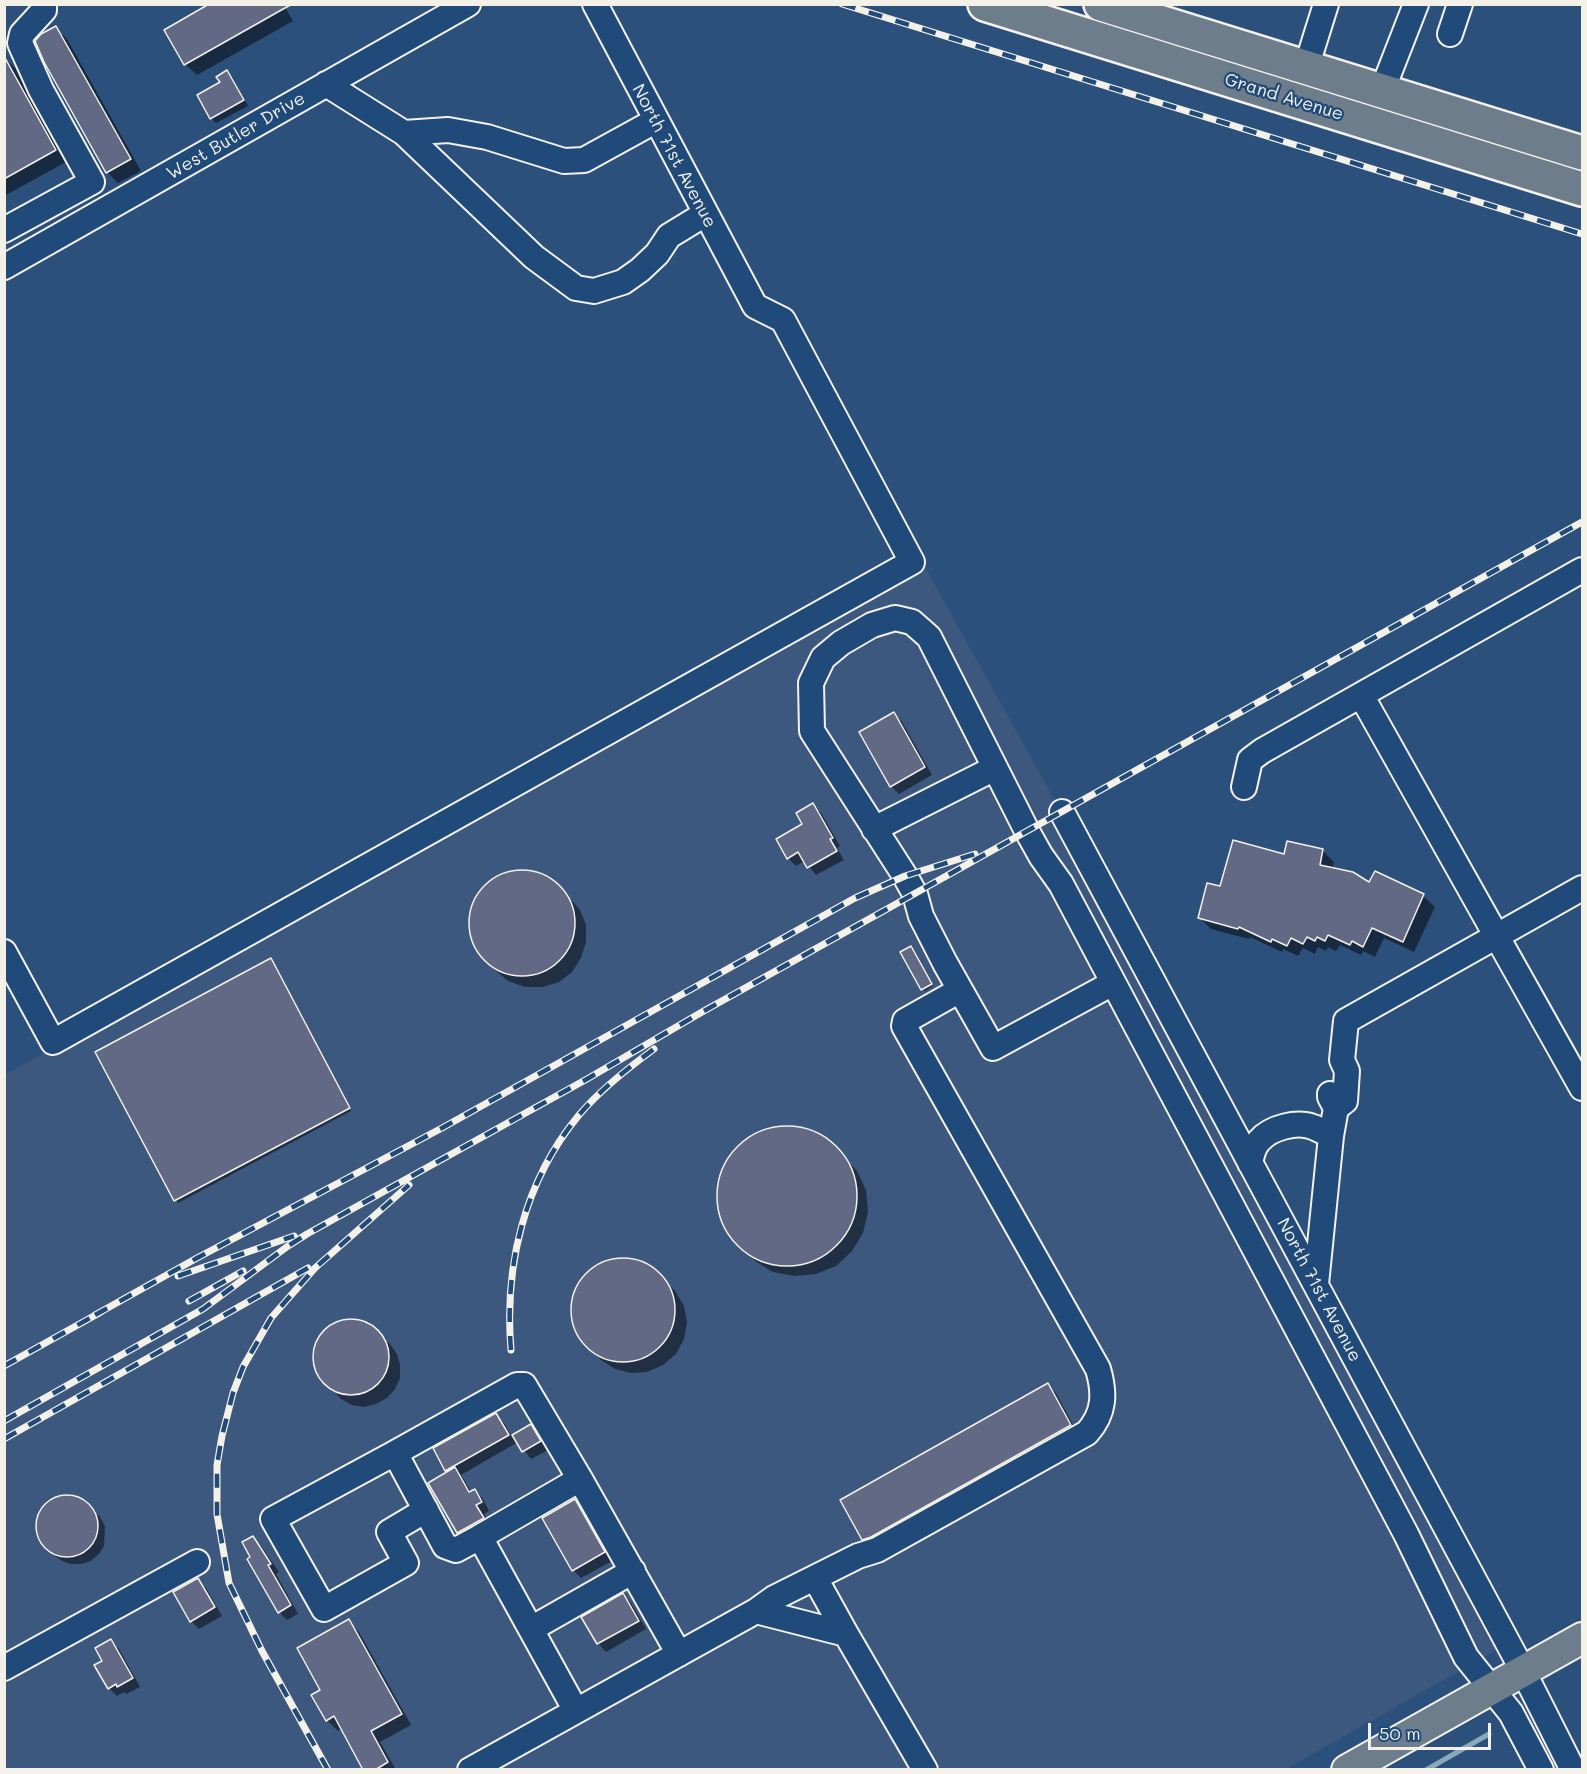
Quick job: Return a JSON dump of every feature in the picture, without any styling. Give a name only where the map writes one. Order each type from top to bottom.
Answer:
[{"type":"highway","name":"Grand Avenue","points":[[985,4],[1582,189]]},
{"type":"highway","name":"Grand Avenue","points":[[1101,4],[1582,153]]},
{"type":"highway","points":[[1191,69],[1204,36]]},
{"type":"main road","points":[[1347,1770],[1582,1638]]},
{"type":"street","points":[[4,230],[92,182],[40,90],[12,46],[44,10],[44,4]]},
{"type":"street","name":"West Butler Drive","points":[[4,267],[468,4]]},
{"type":"street","name":"North 71st Avenue","points":[[4,952],[53,1042],[912,562],[783,320],[755,306],[595,4]]},
{"type":"street","points":[[1306,68],[1326,4]]},
{"type":"street","points":[[1382,91],[1416,4]]},
{"type":"street","points":[[1449,34],[1460,4]]},
{"type":"street","points":[[326,84],[404,133],[534,257],[576,288],[594,291],[623,282],[649,262],[669,236],[705,214]]},
{"type":"street","points":[[404,133],[448,130],[487,137],[564,161],[584,160],[655,121]]},
{"type":"street","points":[[1244,787],[1250,760],[1262,751],[1582,570]]},
{"type":"street","name":"North 71st Avenue","points":[[1113,983],[993,1048],[921,916],[915,894],[812,731],[811,683],[823,658],[841,643],[872,625],[895,618],[912,622],[929,637],[1027,831],[1061,884],[1406,1534],[1466,1657],[1511,1713],[1540,1770]]},
{"type":"street","points":[[1361,695],[1582,1089]]},
{"type":"street","points":[[874,829],[995,768]]},
{"type":"street","name":"North 71st Avenue","points":[[1062,812],[1523,1671],[1573,1770]]},
{"type":"street","points":[[1316,1284],[1331,1136],[1336,1108],[1345,1101],[1347,1071],[1342,1060],[1346,1021],[1582,888]]},
{"type":"street","points":[[470,1770],[756,1611],[774,1598],[858,1556],[877,1551],[1087,1432],[1099,1417],[1103,1403],[1103,1391],[1098,1369],[904,1026],[905,1021],[960,990]]},
{"type":"street","points":[[1250,1163],[1253,1149],[1260,1140],[1274,1130],[1288,1126],[1312,1126],[1331,1136]]},
{"type":"street","points":[[1254,1247],[1287,1231]]},
{"type":"street","points":[[426,1510],[388,1532],[406,1563],[324,1609],[273,1519],[517,1385],[524,1385],[679,1654]]},
{"type":"street","points":[[395,1453],[445,1546],[452,1550],[480,1537],[580,1479]]},
{"type":"street","points":[[480,1537],[576,1711]]},
{"type":"street","points":[[4,1668],[197,1562]]},
{"type":"street","points":[[531,1629],[633,1571]]},
{"type":"street","points":[[815,1578],[926,1770]]},
{"type":"street","points":[[756,1611],[846,1634]]},
{"type":"shaded area","points":[[925,567],[1073,833],[1507,1644],[1286,1769],[5,1769],[4,1075]]},
{"type":"building","points":[[209,4],[292,4],[184,65],[164,30]]},
{"type":"building","points":[[56,26],[131,159],[106,173],[44,62],[35,41],[41,34]]},
{"type":"building","points":[[4,56],[56,150],[4,179]]},
{"type":"building","points":[[227,70],[244,100],[210,119],[197,95],[220,82],[216,77]]},
{"type":"building","points":[[894,712],[925,767],[890,787],[859,732]]},
{"type":"building","points":[[813,803],[833,838],[830,839],[837,851],[807,868],[798,852],[787,859],[776,839],[802,824],[796,813]]},
{"type":"building","points":[[1233,840],[1284,854],[1287,841],[1323,849],[1320,865],[1353,872],[1369,882],[1375,871],[1424,894],[1403,942],[1372,928],[1363,947],[1352,941],[1350,945],[1328,935],[1325,941],[1317,937],[1315,941],[1307,937],[1303,944],[1291,938],[1287,946],[1272,939],[1271,942],[1239,927],[1238,929],[1198,918],[1207,883],[1220,886]]},
{"type":"building","points":[[522,870],[542,874],[560,885],[571,903],[575,923],[571,943],[560,961],[542,972],[522,976],[502,972],[484,961],[473,943],[469,923],[473,903],[484,885],[502,874]]},
{"type":"building","points":[[911,946],[932,984],[921,990],[900,952]]},
{"type":"building","points":[[271,958],[350,1108],[174,1201],[95,1052]]},
{"type":"building","points":[[787,1126],[814,1132],[826,1138],[836,1147],[845,1157],[851,1169],[857,1196],[851,1223],[845,1235],[836,1245],[826,1254],[814,1260],[787,1266],[760,1260],[748,1254],[738,1245],[729,1235],[723,1223],[717,1196],[723,1169],[729,1157],[738,1147],[748,1138],[760,1132]]},
{"type":"building","points":[[623,1258],[643,1262],[660,1273],[671,1290],[675,1310],[671,1330],[660,1347],[643,1358],[623,1362],[603,1358],[586,1347],[575,1330],[571,1310],[575,1290],[586,1273],[603,1262]]},
{"type":"building","points":[[351,1319],[366,1322],[378,1330],[386,1342],[389,1357],[386,1372],[378,1384],[366,1392],[351,1395],[336,1392],[324,1384],[316,1372],[313,1357],[316,1342],[324,1330],[336,1322]]},
{"type":"building","points":[[1048,1383],[1071,1425],[862,1540],[840,1500]]},
{"type":"building","points":[[496,1413],[509,1435],[445,1471],[433,1448]]},
{"type":"building","points":[[531,1424],[541,1441],[522,1452],[512,1435]]},
{"type":"building","points":[[455,1467],[469,1492],[475,1489],[482,1502],[476,1505],[484,1518],[457,1533],[428,1483]]},
{"type":"building","points":[[61,1495],[73,1495],[89,1504],[96,1514],[98,1526],[96,1538],[89,1548],[73,1557],[61,1557],[50,1552],[41,1543],[36,1532],[36,1520],[41,1509],[50,1500]]},
{"type":"building","points":[[575,1499],[605,1552],[572,1571],[542,1518]]},
{"type":"building","points":[[253,1536],[271,1564],[268,1565],[291,1605],[278,1613],[247,1559],[250,1557],[242,1542]]},
{"type":"building","points":[[198,1578],[215,1607],[190,1622],[173,1592]]},
{"type":"building","points":[[623,1593],[639,1621],[597,1644],[581,1617]]},
{"type":"building","points":[[349,1619],[402,1714],[371,1731],[388,1762],[375,1770],[363,1770],[334,1716],[326,1721],[311,1695],[320,1690],[297,1648]]},
{"type":"building","points":[[111,1639],[133,1678],[108,1689],[94,1665],[102,1661],[95,1648]]},
{"type":"waterway","points":[[1426,1770],[1489,1734]]},
{"type":"railway","points":[[842,4],[1582,234]]},
{"type":"railway","points":[[4,1421],[203,1309],[307,1234],[1582,522]]},
{"type":"railway","points":[[95,1315],[442,1128],[855,898],[905,876],[975,854]]},
{"type":"railway","points":[[511,1350],[511,1287],[515,1256],[531,1196],[544,1168],[560,1141],[587,1106],[654,1049]]},
{"type":"railway","points":[[328,1770],[262,1651],[229,1583],[217,1514],[217,1465],[233,1393],[243,1367],[271,1318],[315,1268],[409,1185]]},
{"type":"railway","points":[[178,1276],[294,1236]]},
{"type":"railway","points":[[4,1439],[308,1268]]},
{"type":"railway","points":[[189,1301],[243,1271]]},
{"type":"railway","points":[[4,1366],[101,1312]]}]
